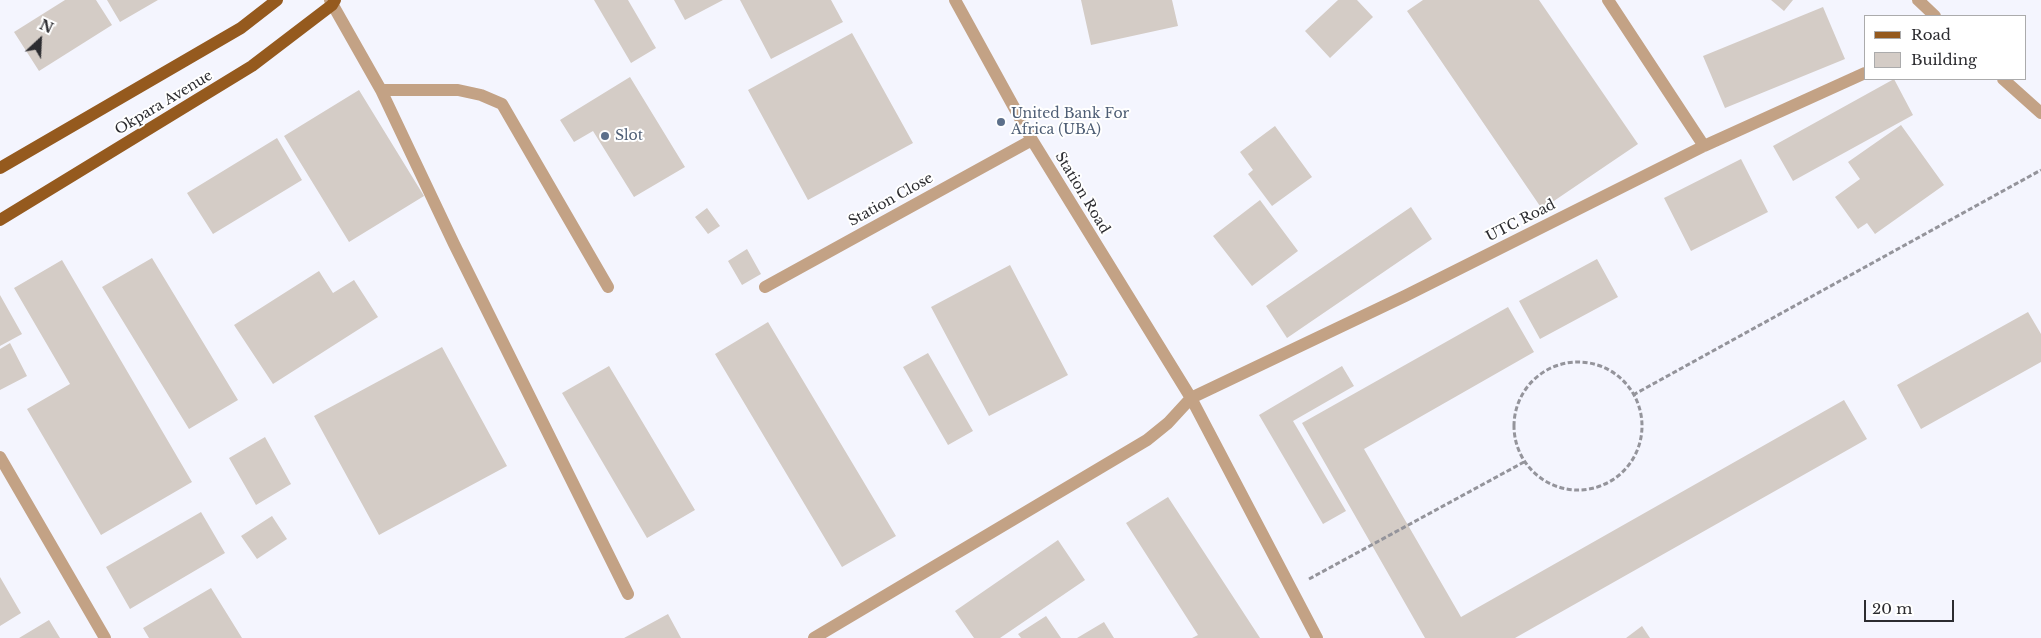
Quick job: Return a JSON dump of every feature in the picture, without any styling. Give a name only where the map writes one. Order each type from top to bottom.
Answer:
[{"type":"main road","name":"Okpara Avenue","points":[[0,168],[241,28],[277,0]]},
{"type":"main road","name":"Okpara Avenue","points":[[0,220],[252,66],[332,2]]},
{"type":"street","name":"Station Road","points":[[955,0],[1032,140],[1191,398],[1317,638]]},
{"type":"street","points":[[1608,0],[1704,146]]},
{"type":"street","points":[[1918,0],[1934,15]]},
{"type":"street","points":[[332,2],[380,90],[454,244],[628,594]]},
{"type":"street","name":"UTC Road","points":[[1191,398],[1405,296],[1704,146],[1864,73]]},
{"type":"street","points":[[2004,80],[2041,113]]},
{"type":"street","points":[[380,90],[458,90],[481,95],[502,104],[608,287]]},
{"type":"street","name":"Station Close","points":[[765,287],[1032,140]]},
{"type":"street","points":[[814,638],[1147,440],[1168,423],[1191,398]]},
{"type":"street","points":[[0,457],[105,638]]},
{"type":"path","points":[[1633,395],[2041,170]]},
{"type":"path","points":[[1567,362],[1588,362],[1608,369],[1625,382],[1637,400],[1642,420],[1640,442],[1632,461],[1618,477],[1599,487],[1578,491],[1571,490],[1557,487],[1538,478],[1524,462],[1515,442],[1513,421],[1518,400],[1530,383],[1546,370],[1567,362]]},
{"type":"path","points":[[1291,589],[1524,462]]},
{"type":"building","points":[[65,0],[96,0],[112,25],[39,71],[14,32]]},
{"type":"building","points":[[107,0],[158,0],[120,22]]},
{"type":"building","points":[[594,0],[628,0],[656,48],[631,63]]},
{"type":"building","points":[[674,0],[723,0],[685,20]]},
{"type":"building","points":[[740,0],[831,0],[843,22],[771,59]]},
{"type":"building","points":[[1081,0],[1172,0],[1178,26],[1091,45]]},
{"type":"building","points":[[1338,0],[1357,0],[1373,17],[1330,58],[1305,31]]},
{"type":"building","points":[[1423,0],[1539,0],[1638,144],[1542,209],[1407,11]]},
{"type":"building","points":[[1771,0],[1793,0],[1784,11]]},
{"type":"building","points":[[1823,7],[1845,59],[1725,108],[1703,56]]},
{"type":"building","points":[[852,33],[913,143],[808,200],[748,90]]},
{"type":"building","points":[[630,77],[685,167],[634,197],[593,131],[574,142],[560,120]]},
{"type":"building","points":[[1892,80],[1895,80],[1913,115],[1793,181],[1773,146]]},
{"type":"building","points":[[359,90],[424,196],[349,242],[284,136]]},
{"type":"building","points":[[1901,125],[1944,185],[1875,234],[1867,223],[1858,229],[1835,197],[1860,179],[1848,162]]},
{"type":"building","points":[[1275,126],[1312,177],[1272,206],[1248,174],[1253,170],[1240,152]]},
{"type":"building","points":[[277,138],[302,180],[213,234],[187,193]]},
{"type":"building","points":[[1741,159],[1768,212],[1691,251],[1664,198]]},
{"type":"building","points":[[1260,200],[1298,251],[1252,286],[1213,236]]},
{"type":"building","points":[[1411,207],[1432,239],[1287,338],[1266,306]]},
{"type":"building","points":[[707,208],[720,226],[708,234],[695,217]]},
{"type":"building","points":[[747,249],[761,274],[742,285],[728,261]]},
{"type":"building","points":[[152,258],[238,400],[189,429],[102,287]]},
{"type":"building","points":[[1597,259],[1618,297],[1540,339],[1519,301]]},
{"type":"building","points":[[62,260],[192,482],[101,535],[27,409],[70,384],[14,288]]},
{"type":"building","points":[[1010,265],[1068,375],[989,416],[931,307]]},
{"type":"building","points":[[319,271],[333,293],[354,280],[378,317],[273,384],[234,325]]},
{"type":"building","points":[[0,295],[22,334],[0,346]]},
{"type":"building","points":[[1508,307],[1534,352],[1364,449],[1461,617],[1844,400],[1867,439],[1515,638],[1425,638],[1302,423]]},
{"type":"building","points":[[2028,312],[2041,334],[2041,362],[1921,429],[1897,385]]},
{"type":"building","points":[[768,322],[896,536],[842,567],[715,354]]},
{"type":"building","points":[[10,343],[27,376],[0,390],[0,349]]},
{"type":"building","points":[[442,347],[507,466],[379,535],[314,416]]},
{"type":"building","points":[[928,353],[973,431],[948,445],[903,367]]},
{"type":"building","points":[[609,366],[695,510],[647,538],[562,393]]},
{"type":"building","points":[[1342,366],[1354,386],[1293,421],[1346,511],[1323,524],[1259,415]]},
{"type":"building","points":[[265,437],[291,484],[256,505],[229,458]]},
{"type":"building","points":[[1168,497],[1260,638],[1192,638],[1198,635],[1126,523]]},
{"type":"building","points":[[201,512],[225,553],[130,609],[106,567]]},
{"type":"building","points":[[272,516],[287,539],[257,559],[241,536]]},
{"type":"building","points":[[1058,540],[1085,580],[1000,638],[974,638],[955,611]]},
{"type":"building","points":[[0,577],[21,613],[0,626]]},
{"type":"building","points":[[211,588],[242,638],[149,638],[143,628]]},
{"type":"building","points":[[668,614],[681,638],[624,638]]},
{"type":"building","points":[[1046,616],[1061,638],[1021,638],[1018,634]]},
{"type":"building","points":[[49,620],[60,638],[19,638]]},
{"type":"building","points":[[1104,622],[1114,638],[1077,638]]},
{"type":"building","points":[[1642,626],[1650,638],[1626,638]]},
{"type":"place","name":"United Bank For Africa (UBA)","points":[[1001,122]]},
{"type":"place","name":"Slot","points":[[605,136]]}]
